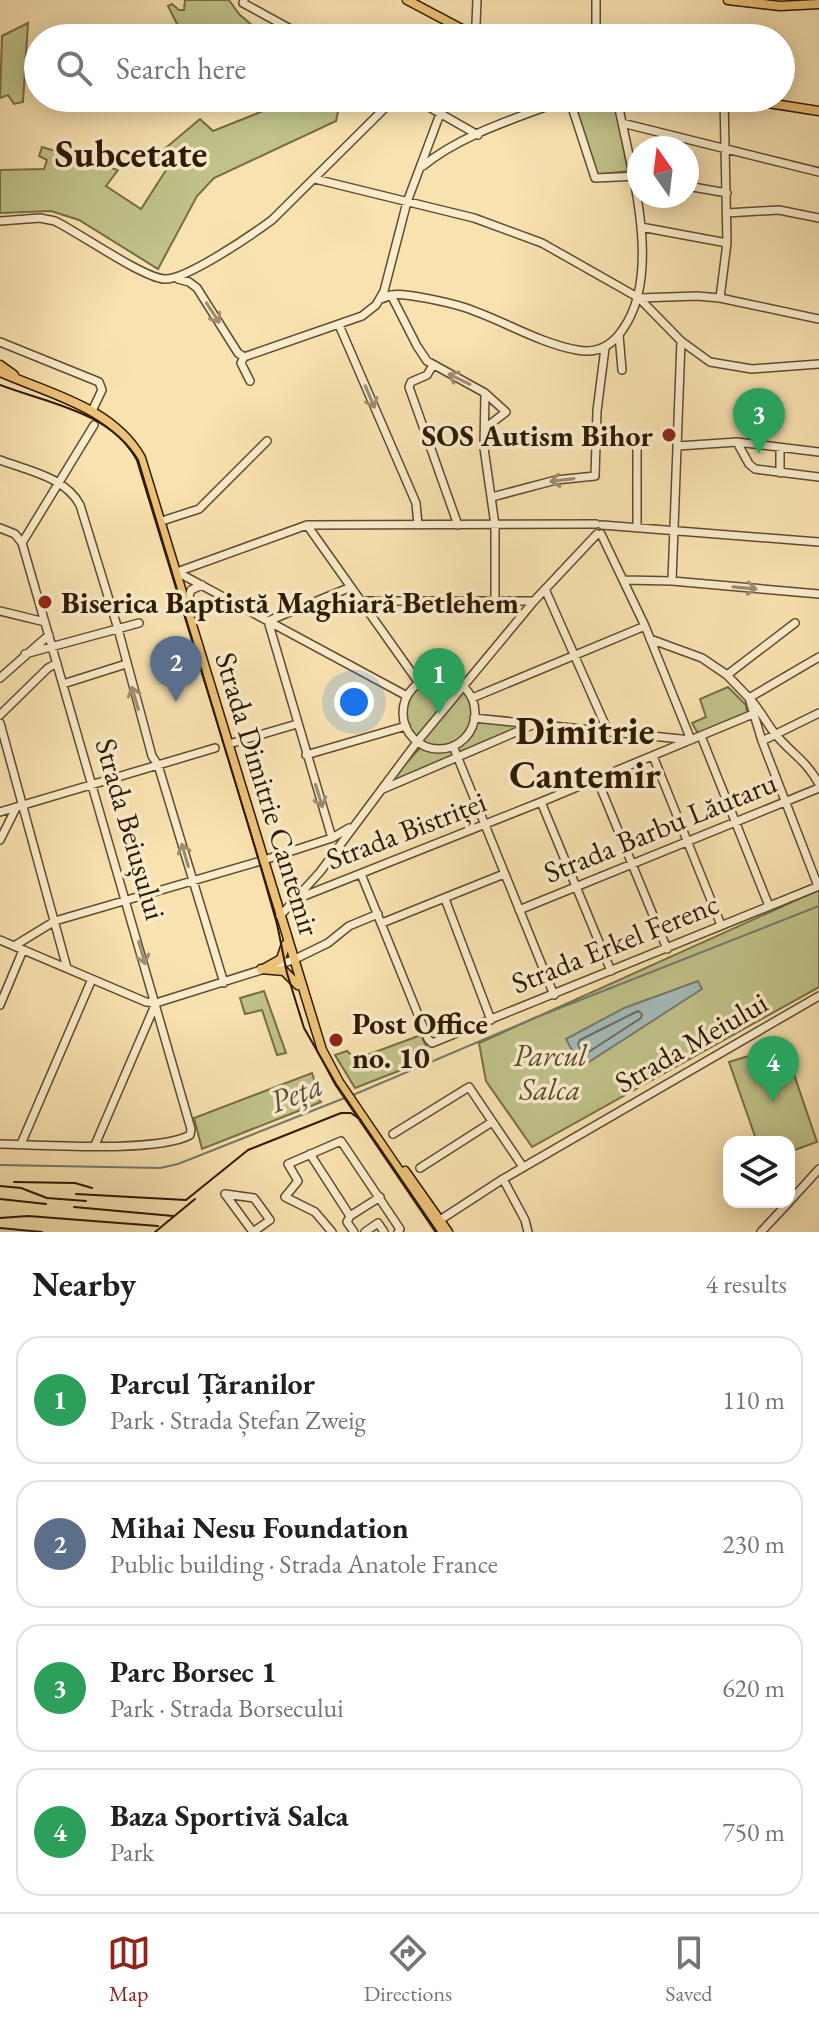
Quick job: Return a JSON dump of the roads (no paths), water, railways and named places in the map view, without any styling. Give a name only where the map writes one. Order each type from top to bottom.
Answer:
[{"type":"main road","points":[[407,0],[450,24]]},
{"type":"main road","points":[[728,0],[780,6],[819,4]]},
{"type":"main road","points":[[795,107],[819,111]]},
{"type":"main road","points":[[0,365],[20,381]]},
{"type":"main road","name":"Strada Dimitrie Cantemir","points":[[0,372],[92,411],[114,425],[133,445],[147,473],[162,521],[322,1050],[351,1102],[405,1171],[440,1229]]},
{"type":"main road","points":[[0,378],[39,388]]},
{"type":"main road","points":[[261,969],[281,959],[287,939]]},
{"type":"main road","points":[[261,969],[284,971],[304,994]]},
{"type":"street","points":[[476,24],[477,0]]},
{"type":"street","points":[[596,0],[596,24]]},
{"type":"street","points":[[244,1],[283,24]]},
{"type":"street","points":[[175,279],[254,233],[315,179],[381,112]]},
{"type":"street","points":[[435,112],[478,135]]},
{"type":"street","points":[[250,381],[241,363],[244,357],[368,313],[385,295],[407,202],[441,112]]},
{"type":"street","points":[[421,168],[438,155],[478,135],[535,112]]},
{"type":"street","points":[[574,112],[595,178],[627,176]]},
{"type":"street","points":[[620,112],[627,143]]},
{"type":"street","points":[[720,298],[727,243],[724,112]]},
{"type":"street","points":[[622,123],[819,172]]},
{"type":"street","points":[[315,179],[474,218],[542,243],[639,298],[681,341],[697,354],[722,366],[752,369],[819,364]]},
{"type":"street","points":[[699,188],[727,193]]},
{"type":"street","points":[[385,295],[426,298],[463,307],[577,350],[605,348],[619,335],[639,298],[643,262],[639,208]]},
{"type":"street","points":[[727,213],[779,210],[819,218]]},
{"type":"street","points":[[0,221],[51,219],[152,275],[189,282],[197,288],[238,353],[244,357]]},
{"type":"street","points":[[641,227],[727,243]]},
{"type":"street","points":[[385,295],[417,346],[433,365],[485,393],[506,412],[485,428]]},
{"type":"street","points":[[639,298],[720,298],[819,319]]},
{"type":"street","points":[[339,325],[416,503],[418,525]]},
{"type":"street","points":[[619,335],[622,370]]},
{"type":"street","points":[[672,581],[681,341]]},
{"type":"street","points":[[0,342],[99,382],[102,390],[92,411]]},
{"type":"street","points":[[492,497],[556,480],[595,476],[597,411],[605,348]]},
{"type":"street","points":[[433,365],[427,375],[411,382],[409,387],[458,525]]},
{"type":"street","points":[[485,393],[484,448],[495,525],[495,600]]},
{"type":"street","points":[[0,528],[15,534],[22,543],[94,425]]},
{"type":"street","points":[[162,521],[199,509],[267,441]]},
{"type":"street","points":[[678,446],[737,442],[819,452]]},
{"type":"street","points":[[737,442],[755,469],[819,477]]},
{"type":"street","points":[[637,446],[637,527]]},
{"type":"street","points":[[780,449],[780,473]]},
{"type":"street","points":[[0,460],[60,482],[80,505],[152,756],[158,765],[224,983]]},
{"type":"street","points":[[307,525],[419,683]]},
{"type":"street","points":[[177,572],[307,525],[571,525],[599,530],[637,527],[819,542]]},
{"type":"street","points":[[474,718],[538,722],[691,740],[645,626],[599,530]]},
{"type":"street","points":[[280,916],[320,872],[463,686],[599,530]]},
{"type":"street","name":"Strada Beiușului","points":[[22,543],[191,1129],[186,1137],[164,1143],[95,1145]]},
{"type":"street","points":[[177,572],[407,696]]},
{"type":"street","points":[[624,580],[672,581],[819,594]]},
{"type":"street","points":[[187,603],[191,590],[202,585]]},
{"type":"street","points":[[268,621],[351,587]]},
{"type":"street","points":[[545,589],[607,729]]},
{"type":"street","points":[[362,601],[534,601]]},
{"type":"street","points":[[0,611],[45,622]]},
{"type":"street","points":[[268,621],[332,838]]},
{"type":"street","points":[[25,654],[139,623]]},
{"type":"street","points":[[727,675],[795,623]]},
{"type":"street","points":[[472,698],[645,626]]},
{"type":"street","points":[[0,678],[49,635]]},
{"type":"street","points":[[650,639],[702,658],[727,675],[761,711],[775,735],[800,757],[819,786]]},
{"type":"street","points":[[749,698],[819,657]]},
{"type":"street","points":[[0,715],[57,663]]},
{"type":"street","points":[[63,684],[126,664]]},
{"type":"street","points":[[442,677],[463,686],[472,698],[474,718],[466,736],[453,746],[436,748],[418,742],[406,726],[403,711],[407,696],[419,683],[442,677]]},
{"type":"street","points":[[749,698],[762,741],[819,886]]},
{"type":"street","points":[[762,741],[819,713]]},
{"type":"street","name":"Strada Bistriței","points":[[297,898],[753,714]]},
{"type":"street","points":[[381,790],[538,722]]},
{"type":"street","points":[[0,723],[20,807],[67,969]]},
{"type":"street","points":[[229,744],[297,724]]},
{"type":"street","points":[[306,755],[406,726]]},
{"type":"street","points":[[701,736],[769,906]]},
{"type":"street","points":[[453,746],[554,995]]},
{"type":"street","points":[[0,812],[215,748]]},
{"type":"street","points":[[653,756],[721,925]]},
{"type":"street","points":[[597,779],[667,949]]},
{"type":"street","name":"Strada Barbu Lăutaru","points":[[519,910],[819,786]]},
{"type":"street","points":[[541,802],[611,971]]},
{"type":"street","points":[[0,840],[20,807]]},
{"type":"street","points":[[14,946],[55,921],[320,842],[345,831],[357,821]]},
{"type":"street","points":[[320,842],[329,847],[328,860]]},
{"type":"street","points":[[320,872],[325,882],[332,885]]},
{"type":"street","points":[[361,874],[382,923],[504,874]]},
{"type":"street","name":"Strada Erkel Ferenc","points":[[382,923],[430,1043],[819,886]]},
{"type":"street","points":[[445,899],[491,1020]]},
{"type":"street","points":[[0,940],[146,1002],[156,1003],[293,960],[328,943],[349,926],[378,914]]},
{"type":"street","points":[[0,1005],[23,950]]},
{"type":"street","points":[[21,1144],[92,979]]},
{"type":"street","name":"Strada Meiului","points":[[440,1229],[464,1204],[503,1179],[819,996]]},
{"type":"street","points":[[0,1144],[95,1145],[156,1003]]},
{"type":"street","points":[[393,1134],[469,1087],[523,1167]]},
{"type":"street","points":[[420,1168],[492,1122]]},
{"type":"street","points":[[332,1232],[315,1212],[285,1197],[298,1181],[288,1164],[343,1141],[400,1229],[398,1232]]},
{"type":"street","points":[[310,1154],[350,1216]]},
{"type":"street","points":[[795,1195],[819,1169]]},
{"type":"street","points":[[503,1179],[525,1220],[528,1232]]},
{"type":"street","points":[[225,1194],[254,1198],[270,1220],[253,1232],[225,1194]]},
{"type":"street","points":[[352,1231],[347,1222],[350,1216],[380,1197]]},
{"type":"street","points":[[761,1232],[783,1208]]},
{"type":"street","points":[[365,1232],[391,1215]]},
{"type":"street","points":[[378,1223],[384,1232]]},
{"type":"water","points":[[698,981],[702,989],[581,1067],[566,1039],[624,1008]]},
{"type":"waterway","name":"Peța","points":[[353,1095],[537,1017],[819,906]]},
{"type":"waterway","name":"Peța","points":[[0,1165],[160,1168],[178,1164],[347,1097]]},
{"type":"tram line","points":[[0,385],[58,404],[94,420],[126,443],[138,460],[259,861],[304,1028],[336,1084],[437,1232]]},
{"type":"tram line","points":[[76,1194],[186,1200],[248,1150],[341,1113],[351,1113],[361,1120]]},
{"type":"tram line","points":[[14,1182],[75,1183],[92,1188]]},
{"type":"tram line","points":[[0,1186],[21,1188],[47,1198],[86,1201]]},
{"type":"tram line","points":[[0,1199],[46,1204]]},
{"type":"tram line","points":[[155,1232],[195,1199]]},
{"type":"tram line","points":[[74,1207],[173,1216]]},
{"type":"tram line","points":[[0,1218],[28,1216],[158,1226]]},
{"type":"tram line","points":[[0,1228],[42,1232]]},
{"type":"place","name":"SOS Autism Bihor","points":[[669,435]]},
{"type":"place","name":"Parc Borsec 1","points":[[759,454]]},
{"type":"place","name":"Biserica Baptistă Maghiară Betlehem","points":[[45,602]]},
{"type":"place","name":"Mihai Nesu Foundation","points":[[176,702]]},
{"type":"place","name":"Parcul Țăranilor","points":[[439,714]]},
{"type":"place","name":"Post Office no. 10","points":[[336,1040]]},
{"type":"place","name":"Baza Sportivă Salca","points":[[773,1102]]},
{"type":"district","name":"Subcetate","points":[[131,153]]},
{"type":"district","name":"Dimitrie Cantemir","points":[[585,752]]},
{"type":"park label","name":"Parcul Salca","points":[[550,1072]]}]
